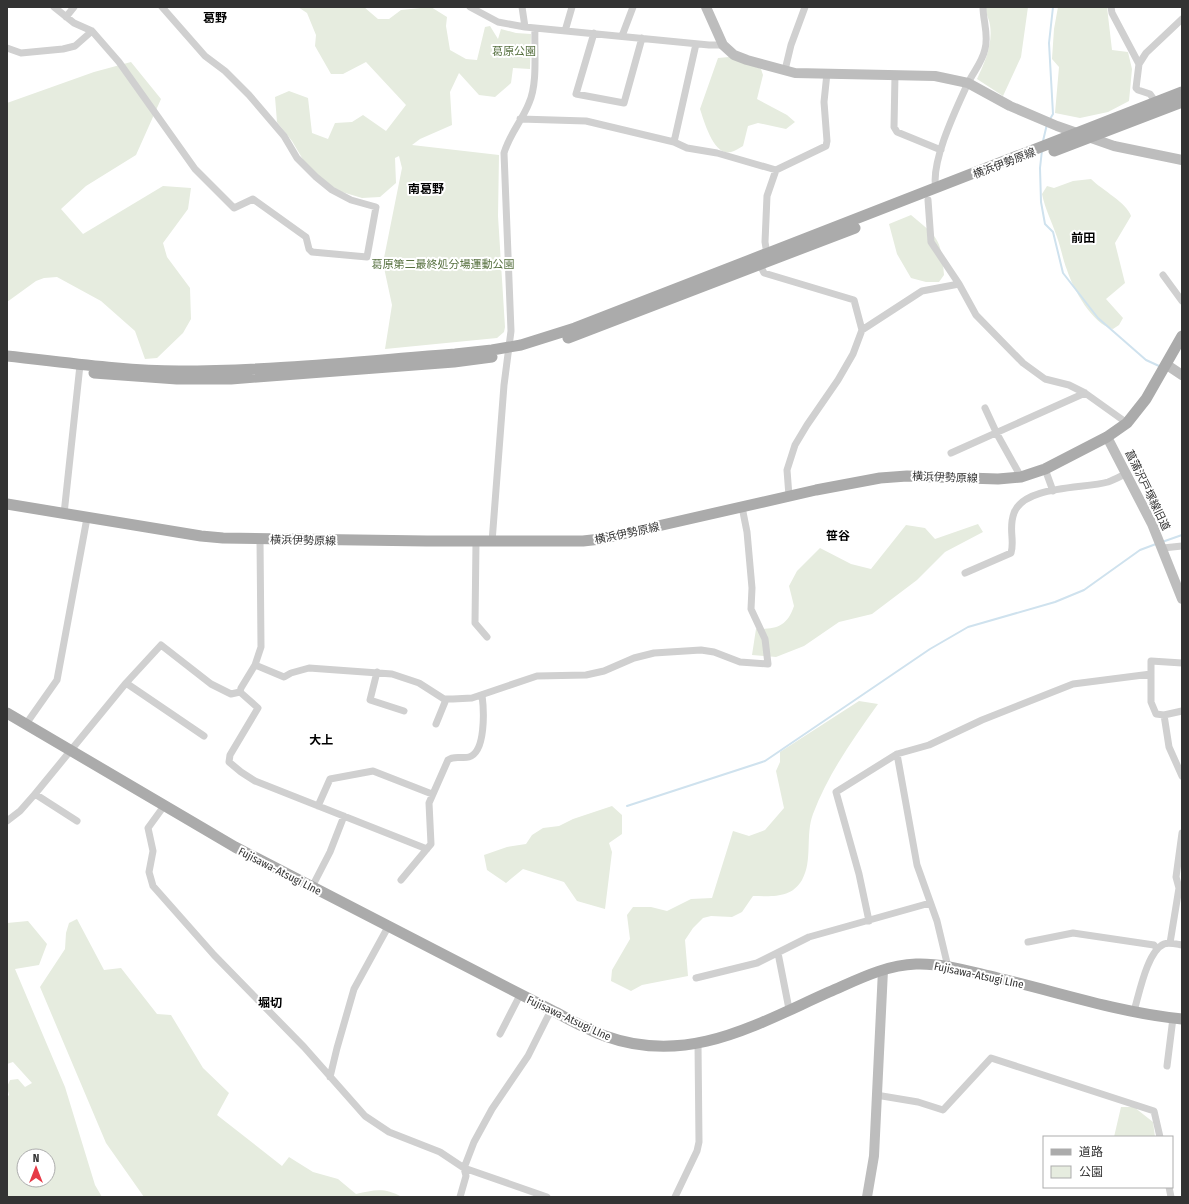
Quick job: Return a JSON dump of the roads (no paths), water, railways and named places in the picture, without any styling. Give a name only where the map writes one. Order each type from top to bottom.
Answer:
[{"type":"main road","name":"横浜伊勢原線","points":[[509,351],[575,328],[936,189],[1182,92]]},
{"type":"main road","name":"横浜伊勢原線","points":[[7,363],[80,368],[178,371],[233,370],[509,351],[586,332],[1182,102]]},
{"type":"main road","name":"横浜伊勢原線","points":[[7,504],[201,536],[260,539],[476,542],[601,539],[789,496],[880,478],[907,476],[998,479],[1021,477],[1045,469],[1107,437],[1126,423],[1146,400],[1182,336]]},
{"type":"main road","name":"横浜伊勢原線","points":[[7,356],[80,368]]},
{"type":"main road","name":"Fujisawa-Atsugi LIne","points":[[7,713],[235,847],[596,1033],[626,1042],[660,1046],[698,1044],[726,1037],[882,970],[918,964],[948,966],[1134,1011],[1177,1018]]},
{"type":"street","points":[[54,7],[74,23],[92,31],[119,62],[195,169],[234,208],[254,199],[306,237],[309,249],[312,252],[367,257],[376,207],[351,200],[332,190],[316,177],[297,158],[284,136],[249,95],[225,71],[205,56],[162,7]]},
{"type":"street","points":[[66,17],[74,7]]},
{"type":"street","points":[[470,7],[498,22],[525,28],[594,33],[696,44],[723,45]]},
{"type":"street","points":[[522,7],[525,28]]},
{"type":"street","points":[[565,31],[572,7]]},
{"type":"street","points":[[622,36],[629,13],[633,7]]},
{"type":"street","points":[[706,7],[723,45],[734,55],[796,73],[935,76],[968,83],[1010,106],[1088,137],[1114,146],[1182,160]]},
{"type":"street","points":[[785,70],[791,45],[805,7]]},
{"type":"street","points":[[936,189],[935,174],[941,150],[968,83],[981,63],[986,48],[987,32],[983,16],[983,7]]},
{"type":"street","points":[[1111,7],[1112,13],[1139,64]]},
{"type":"street","points":[[1155,102],[1150,94],[1136,88],[1139,64],[1146,53],[1182,19]]},
{"type":"street","points":[[492,542],[504,385],[511,331],[504,153],[508,138],[529,103],[533,89],[535,29]]},
{"type":"street","points":[[7,48],[21,53],[62,50],[75,46],[92,31]]},
{"type":"street","points":[[594,33],[576,94],[624,103],[642,38]]},
{"type":"street","points":[[674,142],[696,44]]},
{"type":"street","points":[[520,119],[586,121],[674,142],[687,148],[717,153],[776,170],[826,146],[827,141],[824,102],[827,73]]},
{"type":"street","points":[[895,75],[894,127],[897,132],[941,150]]},
{"type":"street","points":[[767,254],[765,242],[767,196],[776,170]]},
{"type":"street","points":[[928,200],[931,242],[959,284],[976,315],[1023,363],[1045,379],[1069,385],[1085,393],[1126,423]]},
{"type":"street","points":[[760,265],[764,273],[854,300],[862,330],[853,354],[838,380],[795,445],[787,470],[789,496]]},
{"type":"street","points":[[1162,275],[1182,301]]},
{"type":"street","points":[[862,330],[922,291],[959,284]]},
{"type":"street","points":[[1167,365],[1182,375]]},
{"type":"street","points":[[64,514],[80,368]]},
{"type":"street","points":[[951,454],[1085,393]]},
{"type":"street","points":[[984,408],[1021,477]]},
{"type":"street","name":"菖蒲沢戸塚線旧道","points":[[1107,437],[1127,473],[1161,544],[1182,599]]},
{"type":"street","points":[[1045,469],[1053,490]]},
{"type":"street","points":[[965,573],[1011,553],[1010,528],[1014,512],[1028,500],[1053,490],[1108,482],[1127,473]]},
{"type":"street","points":[[255,665],[284,677],[301,669],[309,668],[392,674],[417,682],[444,699],[472,698],[537,676],[586,675],[604,671],[634,658],[660,653],[707,651],[714,652],[740,662],[768,664],[765,639],[751,609],[752,588],[749,553],[742,507]]},
{"type":"street","points":[[26,724],[57,680],[87,518]]},
{"type":"street","points":[[240,692],[255,665],[261,647],[260,539]]},
{"type":"street","points":[[476,542],[475,623],[486,637]]},
{"type":"street","points":[[1161,544],[1182,546]]},
{"type":"street","points":[[7,821],[34,794],[126,683],[161,644],[211,684],[232,694],[240,692]]},
{"type":"street","points":[[1182,663],[1151,661],[1151,702],[1156,714],[1164,715],[1182,711]]},
{"type":"street","points":[[377,672],[370,700],[404,710]]},
{"type":"street","points":[[869,920],[836,792],[896,754],[929,745],[982,720],[1073,684],[1151,674]]},
{"type":"street","points":[[126,683],[204,736]]},
{"type":"street","points":[[240,692],[258,708],[230,755],[230,762],[248,777],[427,849]]},
{"type":"street","points":[[401,880],[431,844],[431,822],[428,810],[432,794],[448,760],[450,758],[471,756],[477,751],[484,722],[482,695]]},
{"type":"street","points":[[436,724],[445,702],[444,699]]},
{"type":"street","points":[[1164,715],[1169,747],[1182,776]]},
{"type":"street","points":[[896,754],[917,864],[937,921],[948,966]]},
{"type":"street","points":[[318,806],[330,779],[367,772],[380,773],[432,794]]},
{"type":"street","points":[[34,794],[77,821]]},
{"type":"street","points":[[164,806],[148,828],[153,851],[150,872],[151,882],[214,955],[304,1047],[355,1107],[377,1126],[440,1152],[464,1168],[547,1197]]},
{"type":"street","points":[[312,887],[330,852],[344,816]]},
{"type":"street","points":[[1170,943],[1179,888],[1176,878],[1182,833]]},
{"type":"street","points":[[696,978],[757,963],[778,954],[809,937],[930,903]]},
{"type":"street","points":[[330,1078],[354,989],[388,927]]},
{"type":"street","points":[[1028,942],[1073,933],[1154,945],[1157,949]]},
{"type":"street","points":[[1134,1011],[1148,964],[1157,949],[1163,944],[1170,943],[1182,945]]},
{"type":"street","points":[[778,954],[789,1010]]},
{"type":"street","points":[[867,1197],[874,1156],[882,970]]},
{"type":"street","points":[[500,1034],[520,994]]},
{"type":"street","points":[[460,1197],[466,1176],[464,1168],[474,1142],[484,1123],[528,1056],[551,1010]]},
{"type":"street","points":[[1167,1066],[1177,1018]]},
{"type":"street","points":[[675,1197],[694,1158],[699,1142],[698,1044]]},
{"type":"street","points":[[876,1095],[918,1102],[943,1110],[992,1058],[1154,1111],[1160,1136]]},
{"type":"waterway","points":[[1050,119],[1053,114],[1049,43],[1053,7]]},
{"type":"waterway","points":[[1043,141],[1047,124]]},
{"type":"waterway","points":[[1042,150],[1040,168],[1041,202],[1045,224],[1053,232],[1063,273],[1098,318],[1146,360],[1159,366]]},
{"type":"waterway","points":[[1162,542],[1182,535]]},
{"type":"waterway","points":[[627,806],[765,761],[930,649],[968,627],[1055,602],[1084,590],[1140,550],[1156,544]]},
{"type":"district","name":"葛野","points":[[215,18]]},
{"type":"district","name":"南葛野","points":[[426,189]]},
{"type":"district","name":"前田","points":[[1083,238]]},
{"type":"district","name":"笹谷","points":[[838,536]]},
{"type":"district","name":"大上","points":[[321,740]]},
{"type":"district","name":"堀切","points":[[270,1003]]},
{"type":"park label","name":"葛原公園","points":[[514,51]]},
{"type":"park label","name":"葛原第二最終処分場運動公園","points":[[443,264]]}]
